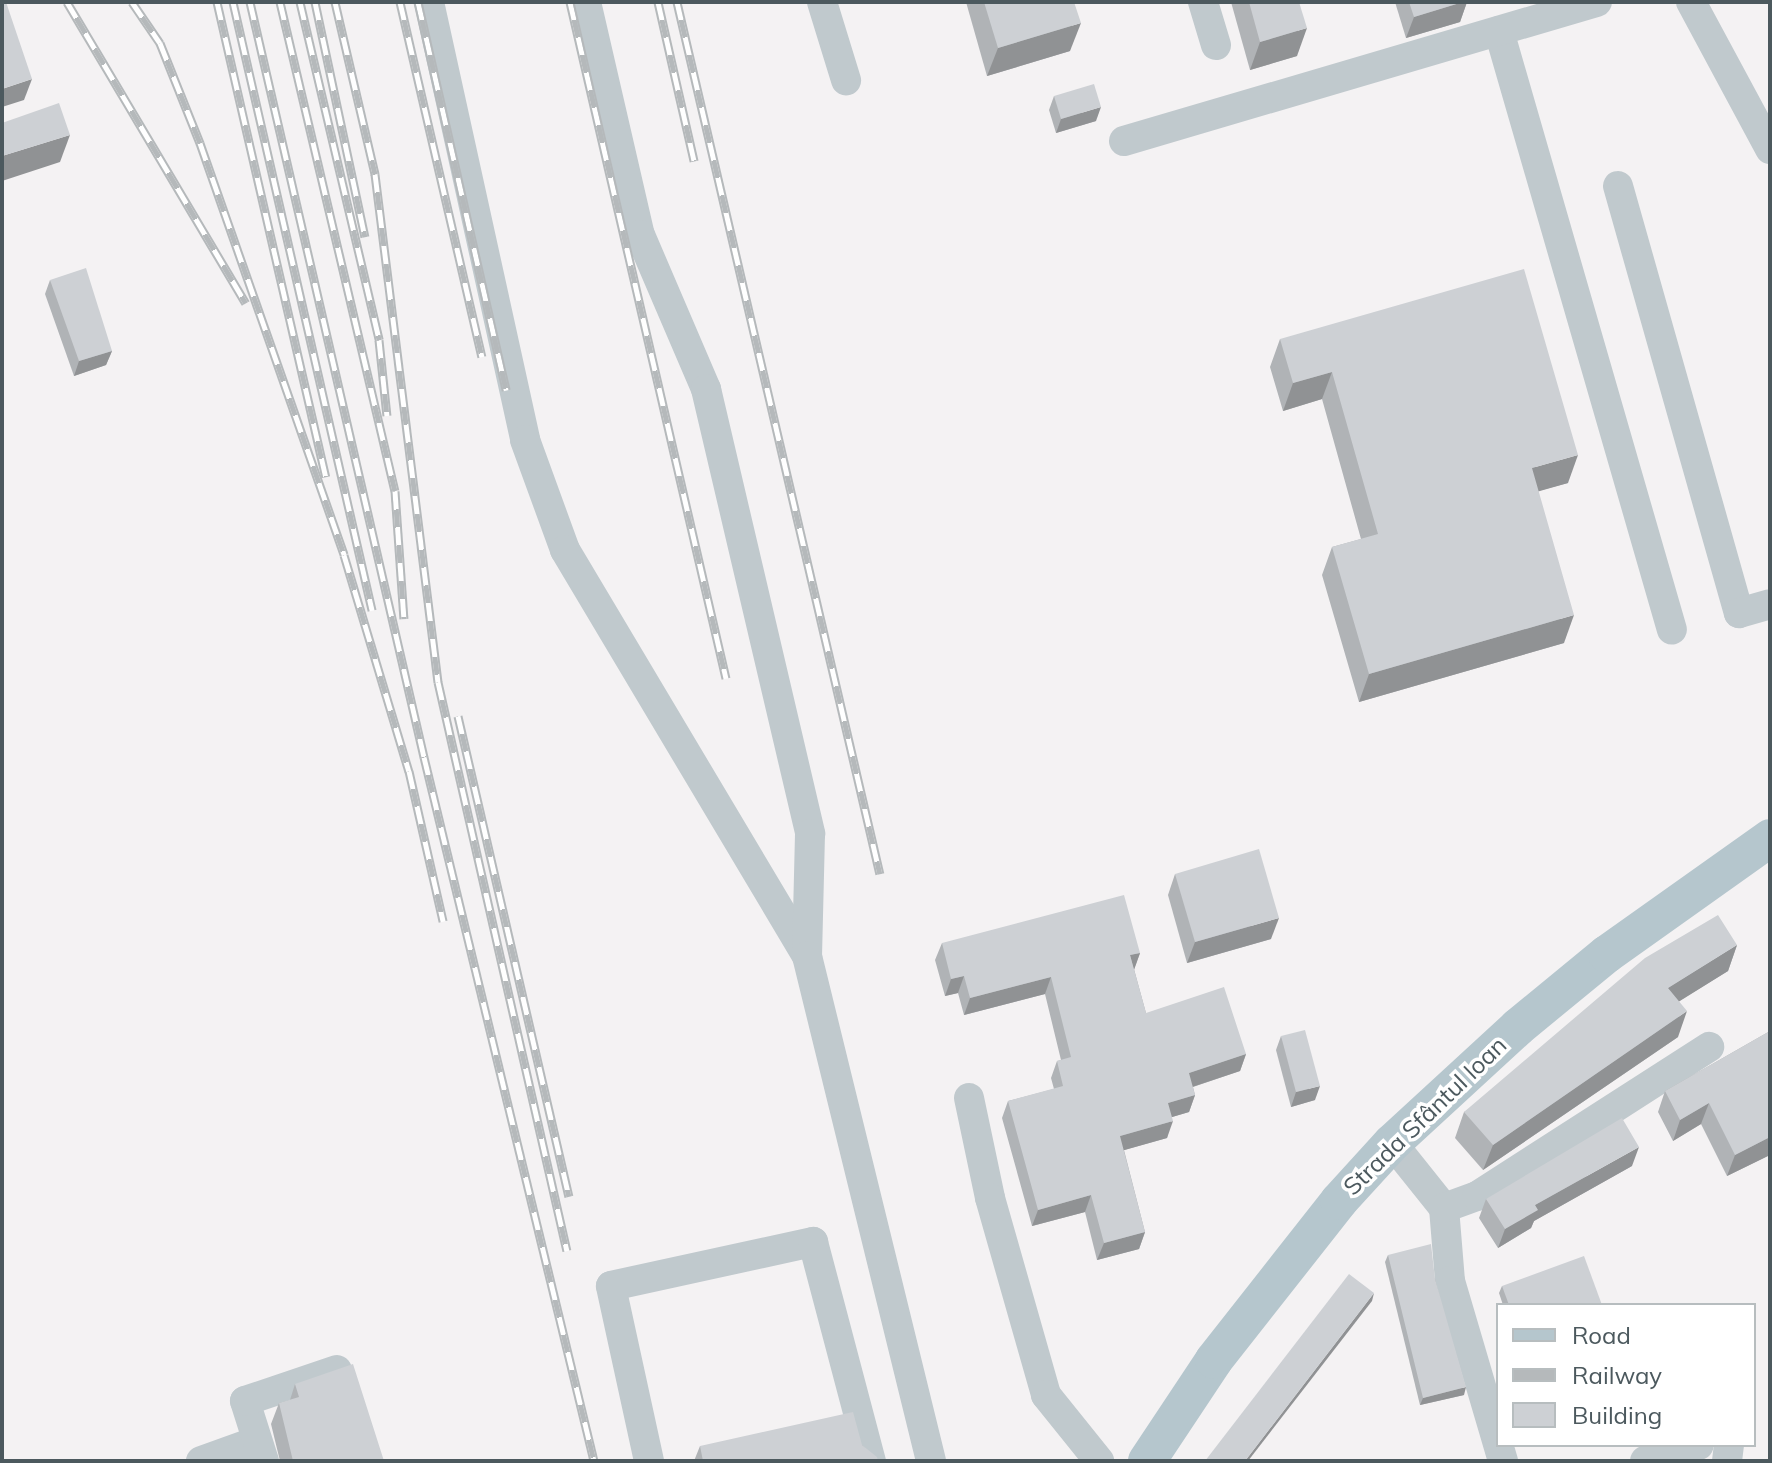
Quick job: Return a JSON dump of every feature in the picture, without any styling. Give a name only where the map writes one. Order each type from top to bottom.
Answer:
[{"type":"main road","name":"Strada Sfântul Ioan","points":[[1147,1461],[1214,1360],[1339,1201],[1392,1143],[1596,963],[1678,899],[1770,838]]},
{"type":"street","points":[[429,2],[525,440],[565,550],[807,956]]},
{"type":"street","points":[[586,2],[640,235],[706,389],[810,834],[807,956],[931,1461]]},
{"type":"street","points":[[822,2],[846,80]]},
{"type":"street","points":[[1203,2],[1216,45]]},
{"type":"street","points":[[1124,141],[1597,2]]},
{"type":"street","points":[[1691,2],[1770,149]]},
{"type":"street","points":[[1499,31],[1672,630]]},
{"type":"street","points":[[1618,186],[1739,613],[1770,604]]},
{"type":"street","points":[[1444,1208],[1477,1196],[1709,1047]]},
{"type":"street","points":[[969,1098],[990,1198],[1046,1395],[1099,1461]]},
{"type":"street","points":[[1392,1143],[1444,1208],[1450,1281],[1496,1413]]},
{"type":"street","points":[[649,1461],[611,1286],[813,1242],[871,1461]]},
{"type":"street","points":[[201,1461],[260,1451],[245,1401],[337,1370]]},
{"type":"street","points":[[1645,1461],[1692,1447]]},
{"type":"building","points":[[2,2],[6,2],[32,79],[2,89]]},
{"type":"building","points":[[984,2],[1074,2],[1081,23],[998,48]]},
{"type":"building","points":[[1249,2],[1299,2],[1307,28],[1260,42]]},
{"type":"building","points":[[1409,2],[1463,2],[1414,17]]},
{"type":"building","points":[[1094,84],[1101,107],[1061,119],[1054,96]]},
{"type":"building","points":[[59,103],[70,135],[2,156],[2,123]]},
{"type":"building","points":[[86,268],[112,351],[79,361],[50,280]]},
{"type":"building","points":[[1524,269],[1578,455],[1532,468],[1574,615],[1369,674],[1332,547],[1378,534],[1332,372],[1293,383],[1280,339]]},
{"type":"building","points":[[1259,849],[1279,918],[1195,942],[1175,874]]},
{"type":"building","points":[[1124,895],[1140,953],[1130,955],[1146,1013],[1224,987],[1246,1054],[1189,1073],[1195,1095],[1168,1103],[1173,1121],[1120,1136],[1145,1232],[1104,1243],[1091,1195],[1038,1210],[1008,1101],[1063,1086],[1057,1061],[1071,1057],[1051,977],[970,998],[964,976],[951,979],[942,943]]},
{"type":"building","points":[[1718,915],[1737,945],[1668,988],[1687,1011],[1493,1145],[1464,1112],[1645,958]]},
{"type":"building","points":[[1305,1030],[1320,1086],[1296,1092],[1281,1036]]},
{"type":"building","points":[[1770,1031],[1770,1137],[1735,1155],[1709,1103],[1680,1120],[1665,1091]]},
{"type":"building","points":[[1622,1118],[1639,1147],[1535,1205],[1538,1210],[1505,1229],[1486,1199]]},
{"type":"building","points":[[1431,1244],[1435,1279],[1466,1387],[1423,1398],[1388,1255]]},
{"type":"building","points":[[1584,1256],[1601,1303],[1508,1303],[1502,1286]]},
{"type":"building","points":[[1349,1274],[1374,1293],[1245,1461],[1205,1461]]},
{"type":"building","points":[[353,1364],[384,1461],[293,1461],[279,1403],[299,1397],[295,1384]]},
{"type":"building","points":[[853,1412],[862,1445],[878,1461],[703,1461],[700,1446]]},
{"type":"railway","points":[[67,2],[246,303]]},
{"type":"railway","points":[[132,2],[160,43],[200,143],[344,555],[409,771],[443,921]]},
{"type":"railway","points":[[217,2],[326,477]]},
{"type":"railway","points":[[233,2],[372,610]]},
{"type":"railway","points":[[250,2],[424,757],[594,1461]]},
{"type":"railway","points":[[280,2],[395,491],[404,619]]},
{"type":"railway","points":[[300,2],[379,340],[387,416]]},
{"type":"railway","points":[[315,2],[365,237]]},
{"type":"railway","points":[[335,2],[375,174],[438,682],[567,1251]]},
{"type":"railway","points":[[400,2],[482,357]]},
{"type":"railway","points":[[418,2],[506,390]]},
{"type":"railway","points":[[570,2],[726,678]]},
{"type":"railway","points":[[658,2],[694,161]]},
{"type":"railway","points":[[677,2],[880,874]]},
{"type":"railway","points":[[458,716],[569,1196]]}]
